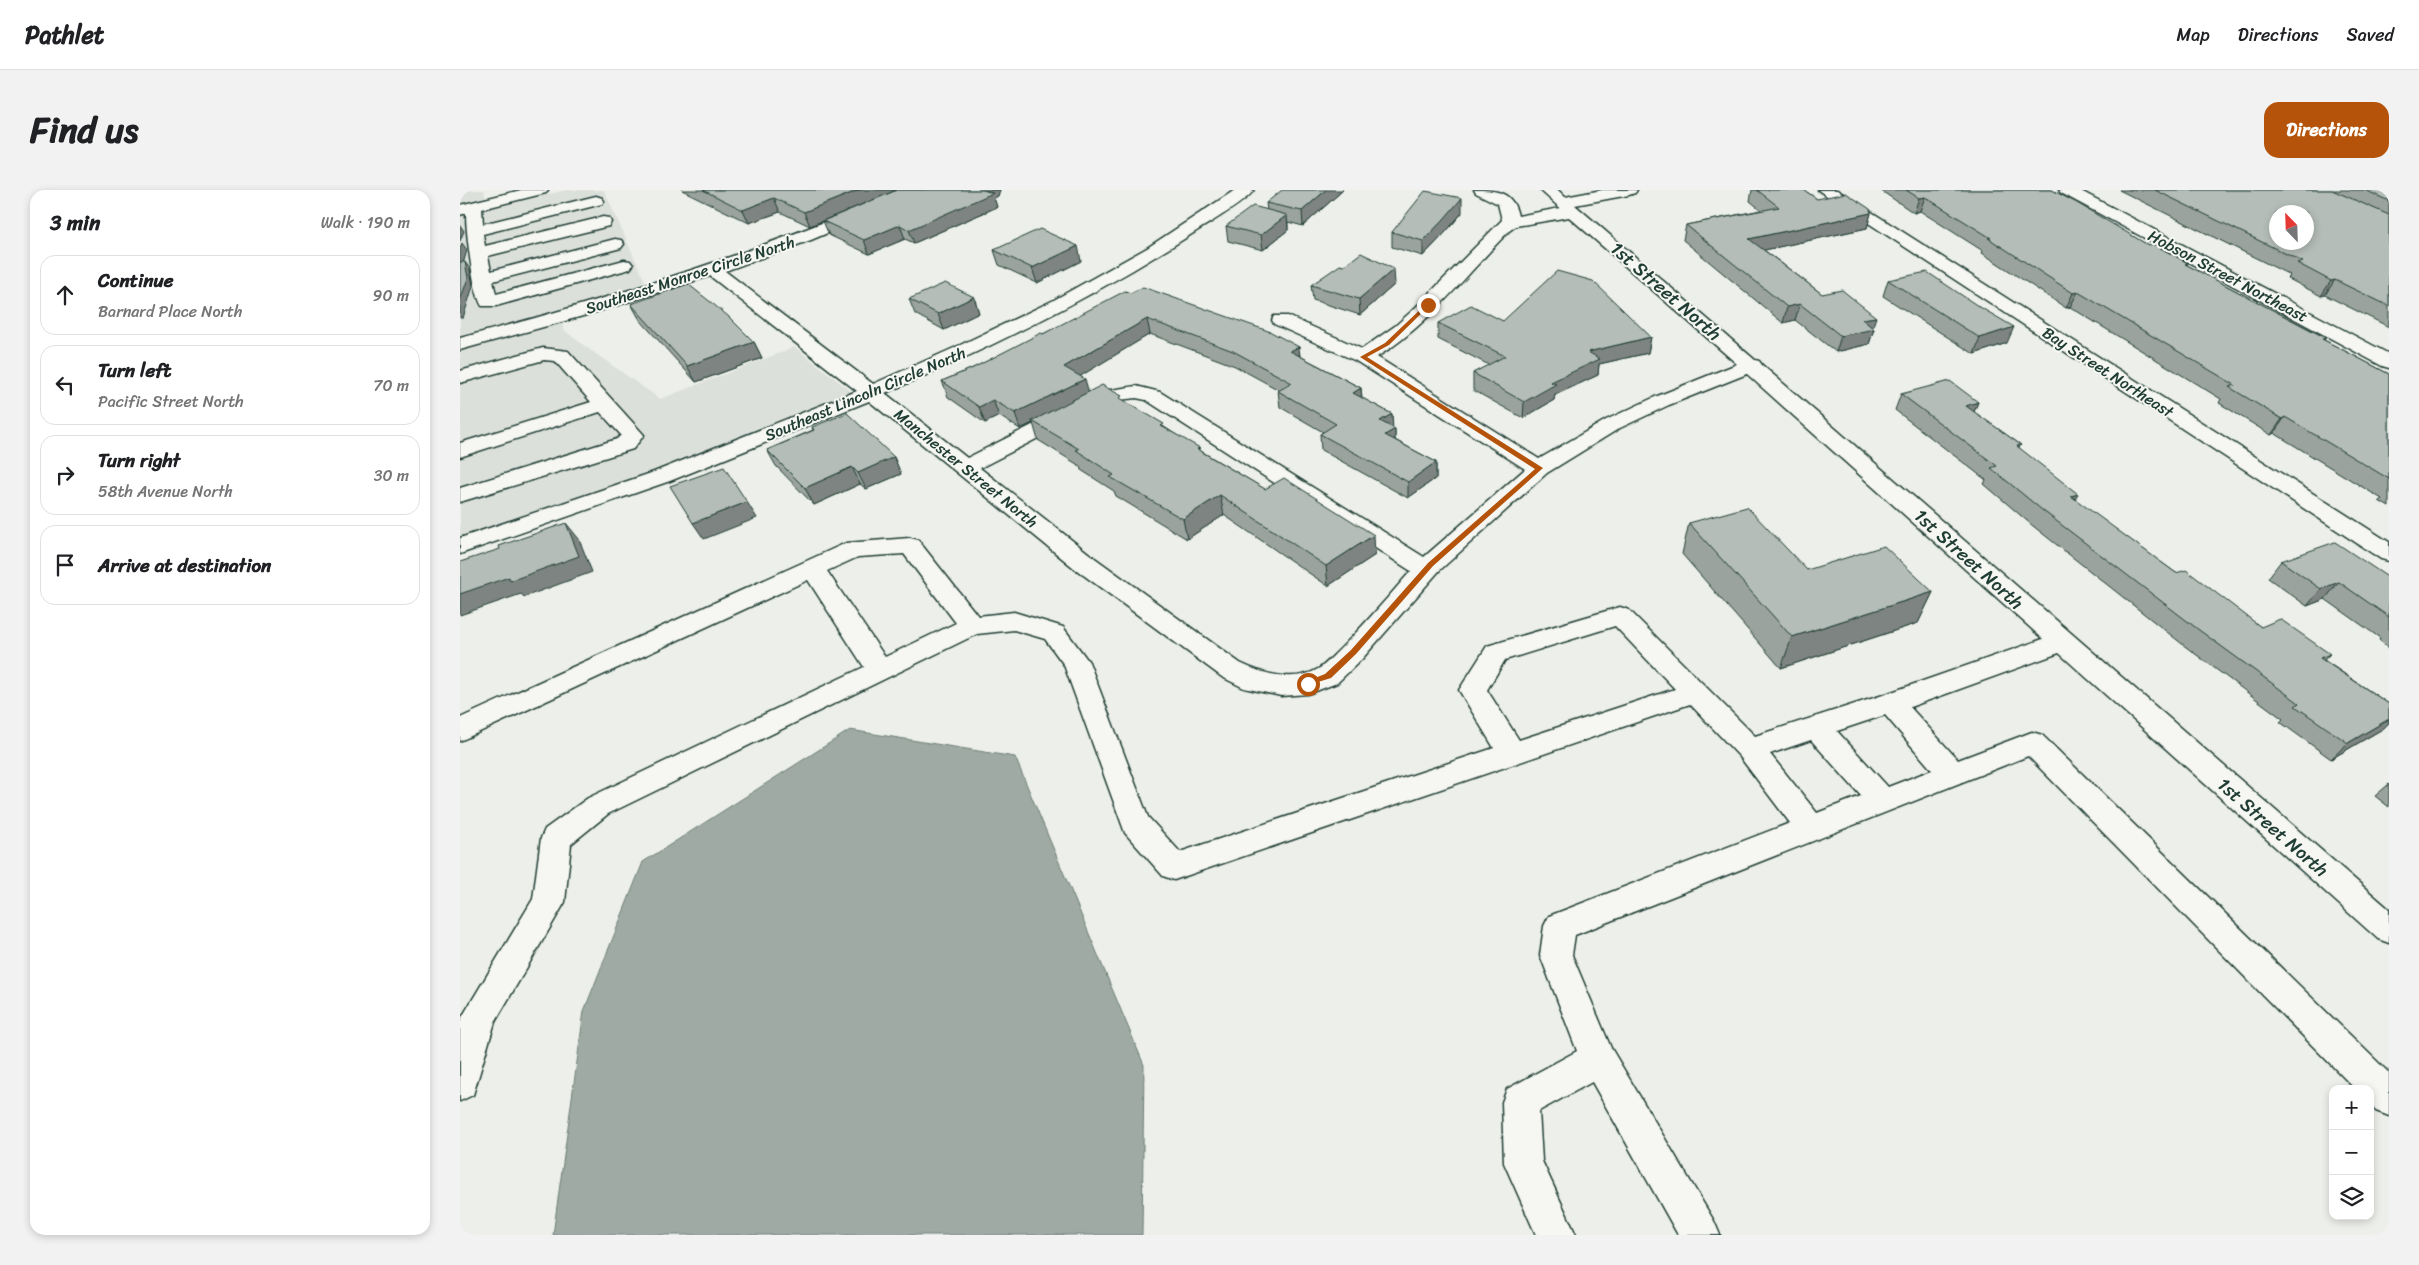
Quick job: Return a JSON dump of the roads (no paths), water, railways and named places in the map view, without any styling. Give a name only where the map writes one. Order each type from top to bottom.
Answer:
[{"type":"street","points":[[540,190],[467,208],[470,228],[478,253],[489,302],[624,265]]},
{"type":"street","name":"Southeast Monroe Circle North","points":[[460,344],[575,313],[713,270],[821,230],[916,190]]},
{"type":"street","name":"Southeast Lincoln Circle North","points":[[460,546],[534,522],[744,446],[955,357],[1114,276],[1199,224],[1246,190]]},
{"type":"street","points":[[1482,190],[1505,201],[1510,208],[1511,222]]},
{"type":"street","points":[[1363,357],[1387,344],[1453,280],[1502,227],[1561,201],[1629,190]]},
{"type":"street","name":"Bay Street Northeast","points":[[1826,190],[2389,553]]},
{"type":"street","name":"Hobson Street Northeast","points":[[2067,190],[2389,362]]},
{"type":"street","points":[[470,228],[596,201]]},
{"type":"street","name":"1st Street North","points":[[1561,201],[1752,365],[2062,642],[2389,929]]},
{"type":"street","points":[[478,253],[602,222]]},
{"type":"street","points":[[483,278],[615,244]]},
{"type":"street","name":"Manchester Street North","points":[[713,270],[871,392],[1083,562],[1231,670],[1253,681],[1281,686],[1308,684],[1328,676],[1353,652],[1426,570],[1540,468],[1612,424],[1662,401],[1752,365]]},
{"type":"street","points":[[1281,320],[1363,357],[1540,468]]},
{"type":"street","points":[[460,377],[543,354],[561,355],[633,435],[625,444],[460,495]]},
{"type":"street","points":[[965,467],[1105,396],[1136,392],[1154,396],[1426,570]]},
{"type":"street","points":[[460,450],[604,404]]},
{"type":"street","points":[[460,730],[854,550],[910,546],[972,626]]},
{"type":"street","points":[[813,568],[880,670]]},
{"type":"street","points":[[1512,753],[1473,690],[1496,653],[1620,616],[1750,749],[1812,828]]},
{"type":"street","points":[[460,1084],[470,1019],[549,902],[556,838],[598,806],[972,626],[1014,621],[1054,633],[1076,662],[1136,824],[1174,867],[1696,692]]},
{"type":"street","points":[[1750,749],[1818,728],[2062,642]]},
{"type":"street","points":[[1890,703],[1953,774]]},
{"type":"street","points":[[1818,728],[1882,801]]},
{"type":"street","points":[[1700,1235],[1598,1059],[1556,955],[1560,926],[2032,743],[2389,1098]]},
{"type":"street","points":[[1556,1235],[1523,1163],[1520,1102],[1598,1059]]}]
